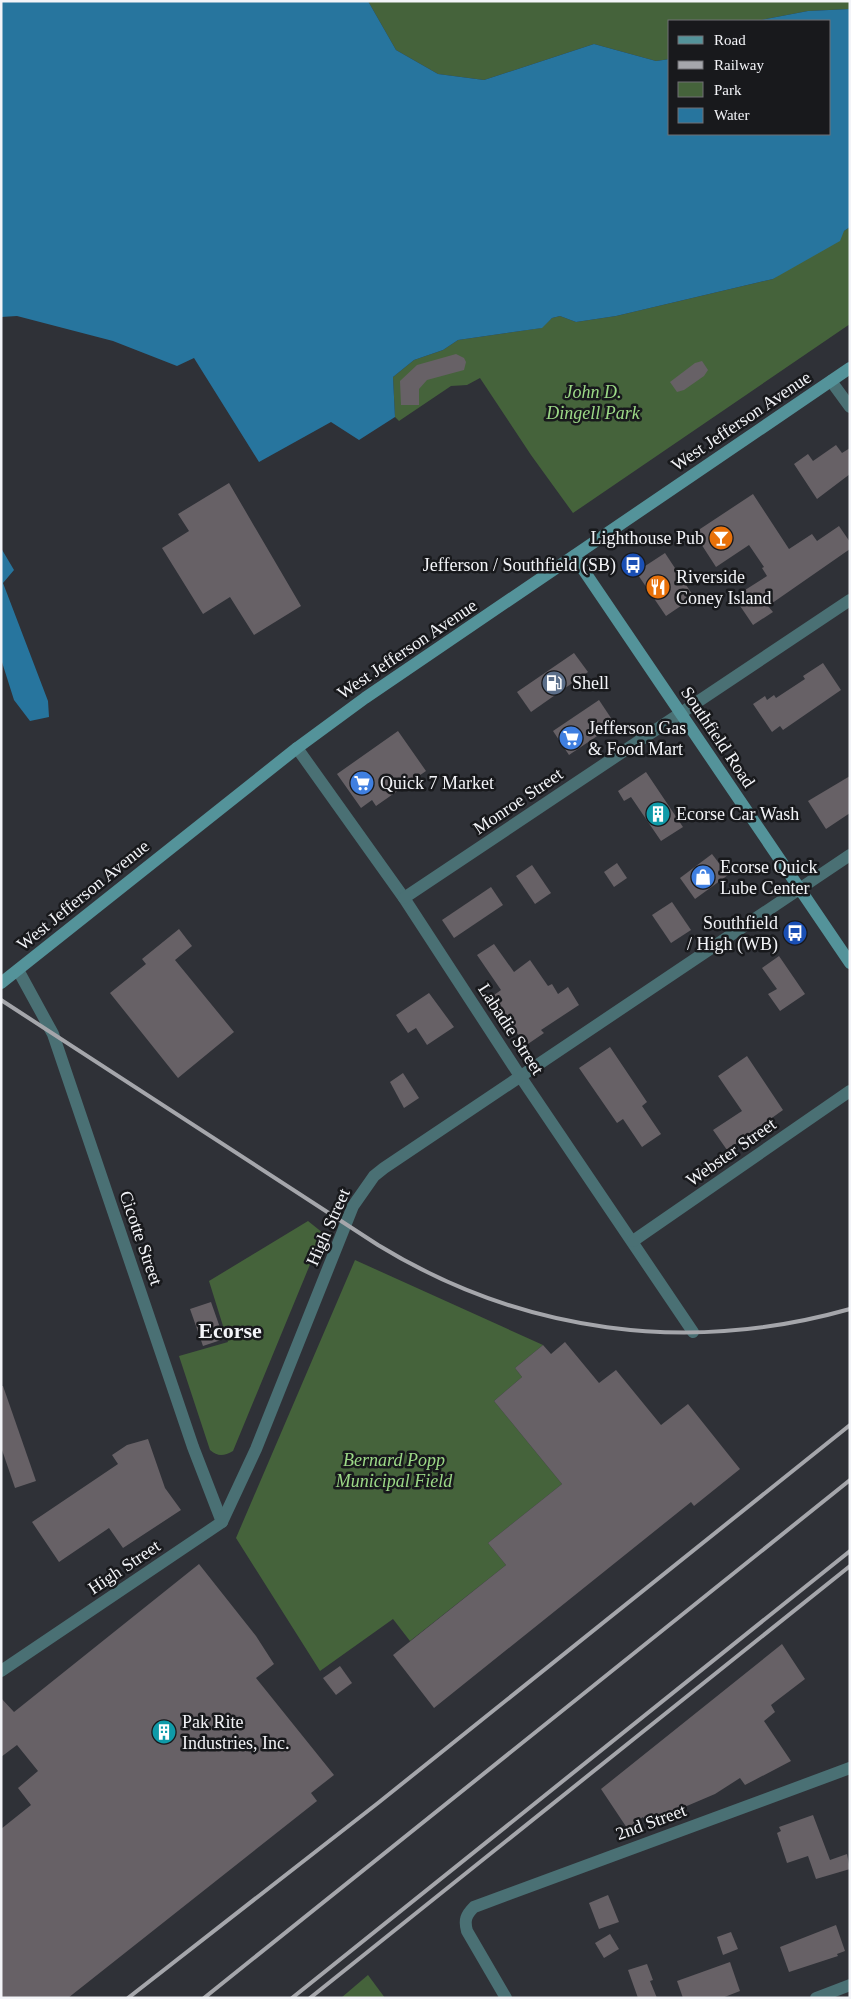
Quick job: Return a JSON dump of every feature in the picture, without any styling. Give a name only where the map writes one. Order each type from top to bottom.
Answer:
[{"type":"main road","name":"West Jefferson Avenue","points":[[1,983],[297,748],[365,698],[850,368]]},
{"type":"main road","name":"Southfield Road","points":[[574,556],[850,963]]},
{"type":"street","points":[[831,381],[850,407]]},
{"type":"street","name":"Monroe Street","points":[[404,898],[850,600]]},
{"type":"street","name":"Labadie Street","points":[[297,748],[404,898],[520,1076],[694,1332]]},
{"type":"street","name":"High Street","points":[[1,1670],[222,1522],[256,1449],[353,1206],[374,1176],[850,855]]},
{"type":"street","name":"Cicotte Street","points":[[18,970],[56,1040],[193,1447],[222,1522]]},
{"type":"street","name":"Webster Street","points":[[633,1241],[850,1091]]},
{"type":"street","name":"2nd Street","points":[[506,1998],[466,1930],[467,1914],[474,1907],[850,1768]]},
{"type":"street","points":[[816,1998],[850,1985]]},
{"type":"green space","points":[[368,1],[850,1],[850,9],[808,11],[761,20],[668,20],[668,59],[656,61],[594,44],[484,80],[438,74],[396,50]]},
{"type":"green space","name":"John D. Dingell Park","points":[[850,227],[850,324],[573,513],[531,455],[480,378],[467,385],[451,386],[399,421],[395,417],[393,377],[414,360],[443,350],[458,340],[541,328],[552,318],[560,316],[576,322],[616,316],[773,279]]},
{"type":"green space","points":[[308,1221],[323,1233],[233,1451],[224,1455],[218,1455],[210,1450],[179,1356],[228,1342],[209,1281]]},
{"type":"green space","name":"Bernard Popp Municipal Field","points":[[355,1260],[543,1345],[515,1368],[522,1377],[494,1401],[562,1484],[488,1543],[506,1565],[410,1641],[393,1619],[320,1671],[236,1538]]},
{"type":"green space","points":[[368,1975],[385,1998],[341,1998]]},
{"type":"water","points":[[1,1],[368,1],[396,50],[438,74],[484,80],[594,44],[656,61],[668,59],[668,135],[831,135],[831,20],[761,20],[808,11],[850,9],[850,227],[844,231],[840,241],[773,279],[616,316],[576,322],[560,316],[552,318],[542,328],[458,340],[443,350],[414,360],[393,377],[395,417],[359,440],[331,422],[259,462],[194,358],[177,366],[113,341],[17,316],[1,317]]},
{"type":"water","points":[[1,548],[14,570],[3,583],[48,701],[49,717],[30,721],[14,700],[1,659]]},
{"type":"building","points":[[456,354],[464,358],[466,362],[464,370],[427,380],[419,389],[419,405],[401,405],[400,381],[417,365]]},
{"type":"building","points":[[702,361],[708,370],[704,376],[684,390],[677,392],[670,382],[695,363]]},
{"type":"building","points":[[836,445],[842,453],[850,448],[850,474],[817,499],[794,464],[808,454],[813,461]]},
{"type":"building","points":[[229,483],[301,606],[254,635],[230,597],[203,614],[162,548],[189,531],[178,514]]},
{"type":"building","points":[[753,494],[789,549],[812,534],[817,541],[839,526],[850,542],[850,549],[768,606],[773,612],[753,625],[734,597],[767,576],[762,568],[764,567],[749,545],[716,567],[694,533]]},
{"type":"building","points":[[665,553],[694,597],[666,616],[636,572]]},
{"type":"building","points":[[574,653],[588,672],[531,712],[517,692]]},
{"type":"building","points":[[823,663],[841,690],[783,730],[780,726],[772,732],[753,704],[765,696],[767,700],[774,695],[776,698],[805,679],[803,676]]},
{"type":"building","points":[[599,700],[615,724],[569,755],[553,731]]},
{"type":"building","points":[[398,731],[426,771],[376,806],[372,800],[361,808],[337,774]]},
{"type":"building","name":"Ecorse Car Wash","points":[[646,772],[683,827],[661,841],[631,797],[624,801],[618,791]]},
{"type":"building","points":[[850,776],[850,813],[826,829],[808,801]]},
{"type":"building","name":"Ecorse Quick Lube Center","points":[[712,854],[728,875],[695,899],[680,878]]},
{"type":"building","points":[[617,863],[627,878],[614,887],[604,872]]},
{"type":"building","points":[[532,865],[551,893],[535,904],[516,876]]},
{"type":"building","points":[[491,887],[503,905],[454,938],[442,920]]},
{"type":"building","points":[[672,902],[691,930],[671,943],[652,915]]},
{"type":"building","points":[[179,929],[192,946],[175,960],[234,1032],[178,1078],[110,993],[146,964],[142,959]]},
{"type":"building","points":[[494,944],[514,972],[530,960],[548,986],[552,984],[558,994],[568,987],[579,1005],[541,1030],[544,1033],[525,1046],[494,995],[501,990],[477,955]]},
{"type":"building","points":[[779,956],[805,994],[780,1011],[768,994],[777,989],[762,968]]},
{"type":"building","points":[[429,993],[454,1027],[427,1045],[416,1028],[408,1033],[396,1015]]},
{"type":"building","points":[[610,1047],[647,1102],[642,1106],[661,1134],[642,1147],[623,1119],[617,1123],[579,1068]]},
{"type":"building","points":[[747,1056],[783,1110],[727,1150],[713,1130],[742,1111],[718,1076]]},
{"type":"building","points":[[403,1073],[419,1098],[404,1108],[390,1082]]},
{"type":"building","points":[[211,1302],[224,1339],[203,1346],[190,1309]]},
{"type":"building","points":[[565,1342],[599,1383],[616,1370],[661,1425],[688,1404],[740,1469],[694,1506],[691,1502],[434,1708],[393,1655],[506,1565],[488,1543],[562,1484],[494,1401],[522,1377],[515,1368],[543,1345],[551,1354]]},
{"type":"building","points":[[1,1386],[3,1386],[36,1481],[15,1488],[1,1447]]},
{"type":"building","points":[[148,1439],[165,1488],[181,1510],[123,1548],[109,1528],[59,1562],[32,1522],[118,1464],[112,1455],[127,1445]]},
{"type":"building","name":"Pak Rite Industries, Inc.","points":[[199,1564],[256,1636],[274,1664],[256,1678],[334,1775],[311,1793],[317,1801],[68,1998],[1,1998],[1,1829],[31,1805],[18,1788],[38,1771],[17,1745],[1,1757],[1,1698],[14,1712]]},
{"type":"building","points":[[782,1644],[805,1679],[771,1705],[775,1712],[764,1721],[791,1761],[745,1785],[740,1778],[715,1794],[647,1823],[643,1817],[627,1828],[601,1789]]},
{"type":"building","points":[[340,1666],[352,1683],[336,1695],[323,1678]]},
{"type":"building","points":[[813,1815],[830,1860],[847,1854],[850,1869],[816,1879],[808,1856],[787,1863],[777,1833],[781,1831],[779,1827]]},
{"type":"building","points":[[608,1895],[619,1922],[599,1929],[589,1903]]},
{"type":"building","points":[[836,1925],[845,1951],[837,1954],[838,1956],[789,1972],[780,1947]]},
{"type":"building","points":[[731,1932],[738,1949],[723,1955],[717,1937]]},
{"type":"building","points":[[610,1934],[619,1949],[604,1958],[595,1943]]},
{"type":"building","points":[[730,1962],[740,1991],[722,1998],[683,1998],[677,1981]]},
{"type":"building","points":[[647,1964],[653,1980],[650,1981],[657,1998],[638,1998],[628,1970]]},
{"type":"railway","points":[[1,1000],[378,1245],[433,1275],[490,1299],[548,1316],[607,1327],[667,1332],[728,1331],[789,1323],[850,1309]]},
{"type":"railway","points":[[128,1998],[378,1803],[850,1425]]},
{"type":"railway","points":[[204,1998],[850,1480]]},
{"type":"railway","points":[[292,1998],[850,1551]]},
{"type":"railway","points":[[310,1998],[850,1566]]},
{"type":"place","name":"Lighthouse Pub","points":[[721,538]]},
{"type":"place","name":"Jefferson / Southfield (SB)","points":[[633,565]]},
{"type":"place","name":"Riverside Coney Island","points":[[658,587]]},
{"type":"place","name":"Shell","points":[[554,683]]},
{"type":"place","name":"Jefferson Gas & Food Mart","points":[[571,738]]},
{"type":"place","name":"Quick 7 Market","points":[[362,783]]},
{"type":"place","name":"Ecorse Car Wash","points":[[658,814]]},
{"type":"place","name":"Ecorse Quick Lube Center","points":[[703,877]]},
{"type":"place","name":"Southfield / High (WB)","points":[[795,933]]},
{"type":"place","name":"Pak Rite Industries, Inc.","points":[[164,1732]]},
{"type":"district","name":"Ecorse","points":[[230,1330]]}]
